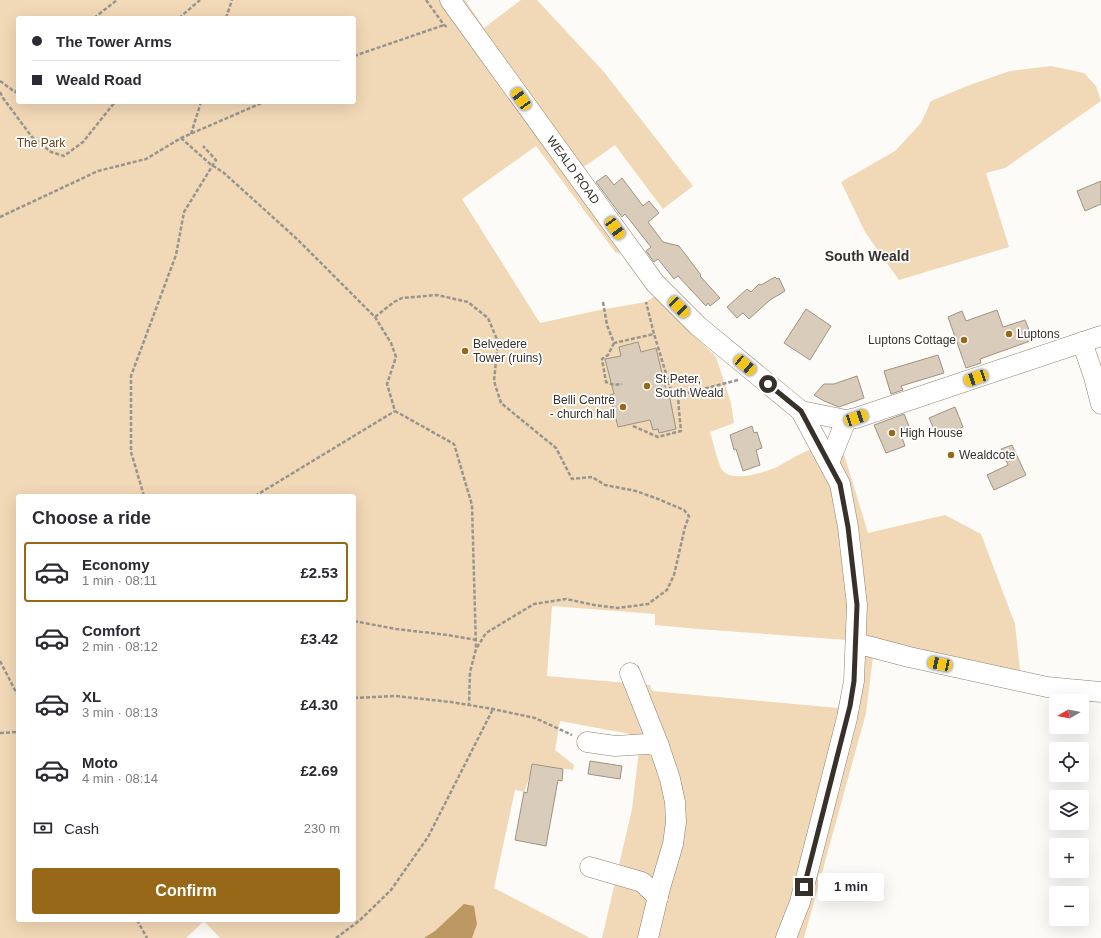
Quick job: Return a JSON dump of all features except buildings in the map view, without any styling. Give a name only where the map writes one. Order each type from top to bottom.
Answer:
[{"type":"street","name":"WEALD ROAD","points":[[450,0],[655,283],[698,326],[801,411],[840,484],[848,527],[857,605],[854,681],[847,718],[800,902],[786,938]]},
{"type":"street","points":[[801,411],[846,420],[856,418],[1101,336]]},
{"type":"street","points":[[1082,342],[1094,377],[1101,404]]},
{"type":"street","points":[[829,463],[846,420]]},
{"type":"street","points":[[856,643],[909,657],[1047,687],[1101,692]]},
{"type":"street","points":[[630,673],[659,746],[670,779],[675,802],[676,822],[673,844],[648,938]]},
{"type":"street","points":[[587,742],[615,746],[646,744],[659,746]]},
{"type":"street","points":[[590,867],[642,882],[658,897]]},
{"type":"path","points":[[97,16],[117,0]]},
{"type":"path","points":[[181,16],[200,0]]},
{"type":"path","points":[[227,16],[232,0]]},
{"type":"path","points":[[426,0],[444,25]]},
{"type":"path","points":[[356,55],[463,18]]},
{"type":"path","points":[[0,81],[15,92],[16,91]]},
{"type":"path","points":[[0,92],[32,137],[51,152],[64,156],[83,142],[113,104]]},
{"type":"path","points":[[191,134],[200,104]]},
{"type":"path","points":[[0,217],[98,171],[146,159],[181,138],[259,104]]},
{"type":"path","points":[[181,138],[224,173],[297,239],[375,317],[391,343],[396,357],[387,384],[394,411],[454,444],[472,505],[476,649],[470,672],[469,705]]},
{"type":"path","points":[[143,494],[131,452],[132,376],[176,255],[184,212],[216,160],[203,146]]},
{"type":"path","points":[[375,317],[394,302],[402,298],[437,295],[468,302],[488,318],[498,342],[494,381],[501,403],[556,448],[572,479],[592,477],[605,485],[636,491],[684,510],[688,516],[674,575],[667,590],[648,604],[618,608],[566,599],[534,604],[486,633],[476,649]]},
{"type":"path","points":[[603,302],[607,325],[614,343]]},
{"type":"path","points":[[633,426],[658,437],[682,431],[677,392],[671,390],[646,302]]},
{"type":"path","points":[[622,384],[614,385],[606,382],[602,359],[608,354],[614,343],[654,334]]},
{"type":"path","points":[[677,396],[757,375]]},
{"type":"path","points":[[257,494],[394,411]]},
{"type":"path","points":[[356,621],[396,629],[476,640]]},
{"type":"path","points":[[0,661],[16,692]]},
{"type":"path","points":[[356,698],[395,696],[450,702],[493,709],[535,718],[587,742]]},
{"type":"path","points":[[336,938],[359,921],[391,890],[428,837],[493,709]]},
{"type":"path","points":[[0,733],[16,732]]},
{"type":"path","points":[[139,922],[147,938]]},
{"type":"green space","name":"The Park","points":[[0,0],[465,0],[484,28],[521,0],[537,0],[604,72],[693,186],[663,209],[615,145],[575,173],[633,253],[616,253],[536,146],[462,199],[540,323],[646,302],[655,296],[716,357],[731,403],[734,423],[710,432],[718,459],[724,472],[735,476],[750,475],[777,467],[812,449],[843,451],[868,533],[945,515],[981,534],[1015,624],[1021,679],[873,657],[866,713],[804,938],[602,938],[632,809],[639,750],[629,743],[630,734],[560,721],[555,750],[574,765],[573,770],[532,764],[530,776],[524,792],[515,790],[494,888],[590,938],[220,938],[205,922],[356,922],[356,494],[16,494],[16,922],[203,922],[186,938],[0,938]],"holes":[[[552,606],[655,614],[655,625],[847,640],[846,675],[838,708],[652,691],[650,685],[547,676]]]},
{"type":"green space","points":[[1051,66],[1084,73],[1096,86],[1101,101],[1005,168],[986,173],[1009,247],[899,280],[865,232],[841,182],[895,151],[921,123],[931,101],[967,86],[1010,71]]},
{"type":"shaded area","points":[[464,904],[474,906],[477,924],[472,938],[424,938],[435,931]]},
{"type":"place","name":"Luptons","points":[[1009,334]]},
{"type":"place","name":"Luptons Cottage","points":[[964,340]]},
{"type":"place","name":"Belvedere Tower (ruins)","points":[[465,351]]},
{"type":"place","name":"St Peter, South Weald","points":[[647,386]]},
{"type":"place","name":"Belli Centre - church hall","points":[[623,407]]},
{"type":"place","name":"High House","points":[[892,433]]},
{"type":"place","name":"Wealdcote","points":[[951,455]]},
{"type":"district","name":"South Weald","points":[[867,256]]},
{"type":"route","points":[[768,384],[801,411],[840,484],[848,527],[857,605],[854,681],[850,706],[804,887]]}]
